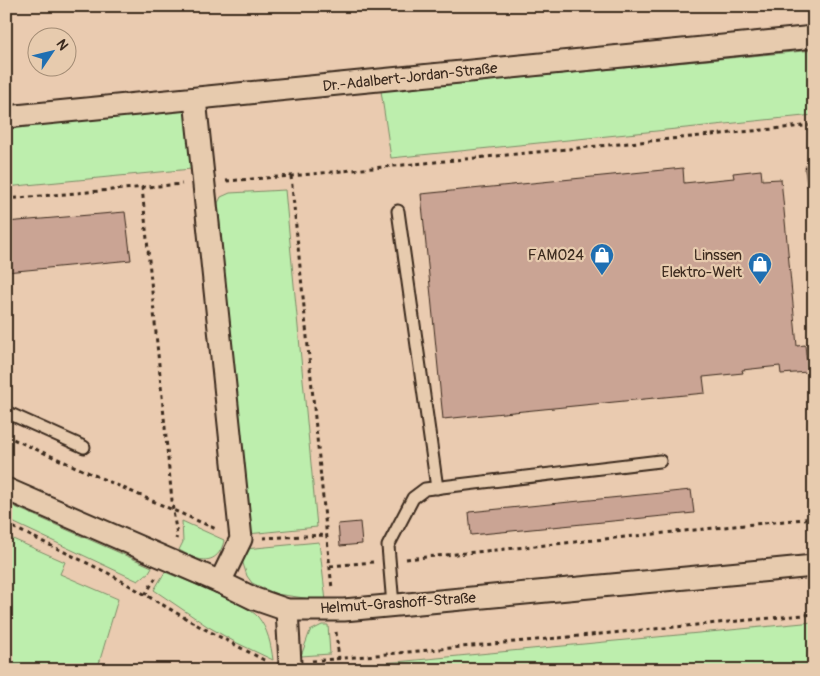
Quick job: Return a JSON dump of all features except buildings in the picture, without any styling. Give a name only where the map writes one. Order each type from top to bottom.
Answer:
[{"type":"street","name":"Dr.-Adalbert-Jordan-Straße","points":[[6,117],[814,37]]},
{"type":"street","points":[[195,99],[241,539],[220,582]]},
{"type":"street","name":"Helmut-Grashoff-Straße","points":[[6,489],[255,599],[287,610],[334,610],[814,566]]},
{"type":"street","points":[[287,610],[289,666]]},
{"type":"lane","points":[[812,169],[814,185]]},
{"type":"lane","points":[[398,211],[437,488]]},
{"type":"lane","points":[[6,412],[84,447]]},
{"type":"lane","points":[[393,605],[388,546],[413,498],[425,489],[660,461]]},
{"type":"path","points":[[6,199],[290,176],[814,125]]},
{"type":"path","points":[[290,176],[334,610]]},
{"type":"path","points":[[142,187],[173,511]]},
{"type":"path","points":[[6,436],[173,511],[241,539],[326,535]]},
{"type":"path","points":[[330,566],[814,518]]},
{"type":"path","points":[[6,524],[108,573],[198,626],[264,660],[289,666],[814,614]]},
{"type":"green space","points":[[814,50],[814,115],[391,158],[381,91]]},
{"type":"green space","points":[[185,111],[191,169],[6,187],[6,128]]},
{"type":"green space","points":[[285,190],[317,527],[248,534],[218,203],[221,197],[230,193]]},
{"type":"green space","points":[[6,503],[152,567],[138,581],[6,519]]},
{"type":"green space","points":[[182,521],[224,540],[219,553],[208,560],[203,560],[193,558],[179,550],[183,542]]},
{"type":"green space","points":[[6,536],[65,562],[60,574],[118,599],[97,670],[6,670]]},
{"type":"green space","points":[[319,542],[326,601],[276,594],[252,583],[247,576],[241,557],[245,549]]},
{"type":"green space","points":[[165,572],[215,593],[252,612],[258,617],[267,632],[273,660],[207,626],[154,590]]},
{"type":"green space","points":[[814,622],[814,670],[312,670]]},
{"type":"green space","points":[[322,625],[328,625],[330,654],[301,656],[310,631]]},
{"type":"place","name":"FAMO24","points":[[602,276]]},
{"type":"place","name":"Linssen Elektro-Welt","points":[[760,285]]}]
